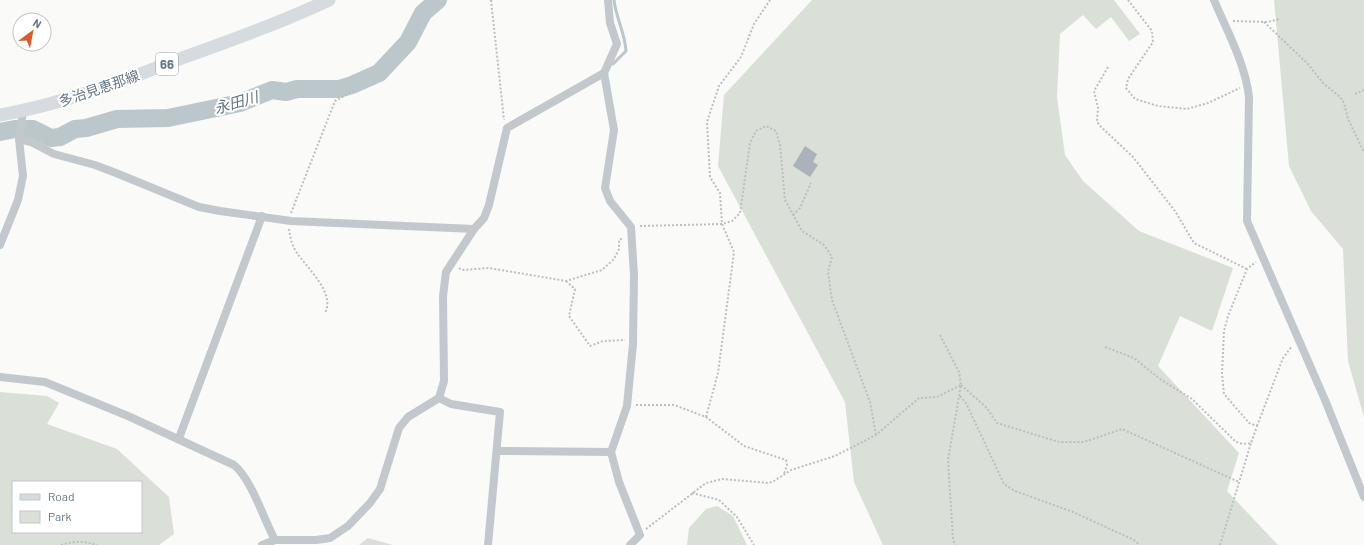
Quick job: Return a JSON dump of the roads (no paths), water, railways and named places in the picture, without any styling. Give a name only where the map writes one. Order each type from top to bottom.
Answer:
[{"type":"main road","name":"多治見恵那線","points":[[0,115],[23,111],[109,86],[253,32],[329,0]]},
{"type":"street","points":[[608,0],[610,23],[617,44],[604,73],[614,130],[605,188],[610,201],[631,230],[634,275],[633,339],[627,406],[611,452],[619,482],[640,535],[630,545]]},
{"type":"street","points":[[1214,0],[1248,84],[1247,221],[1299,340],[1364,497]]},
{"type":"street","points":[[262,545],[275,540],[316,540],[330,538],[348,526],[370,503],[380,489],[399,428],[408,417],[439,398],[444,381],[443,296],[446,272],[474,229],[484,218],[489,205],[507,128],[604,73]]},
{"type":"street","points":[[0,246],[18,200],[23,176],[19,139],[23,111]]},
{"type":"street","points":[[19,139],[31,142],[54,154],[95,165],[199,207],[289,220],[474,229]]},
{"type":"street","points":[[179,438],[262,216]]},
{"type":"street","points":[[0,377],[45,382],[179,438],[222,458],[240,469],[245,476],[266,524],[275,540]]},
{"type":"street","points":[[439,398],[451,404],[500,412],[488,545]]},
{"type":"street","points":[[497,451],[611,452]]},
{"type":"waterway","name":"永田川","points":[[0,132],[15,129],[33,129],[51,138],[60,137],[75,129],[86,128],[117,119],[168,118],[240,103],[272,90],[286,92],[297,89],[339,89],[379,73],[408,42],[423,13],[438,0]]},
{"type":"waterway","points":[[613,64],[626,51],[614,0]]}]
